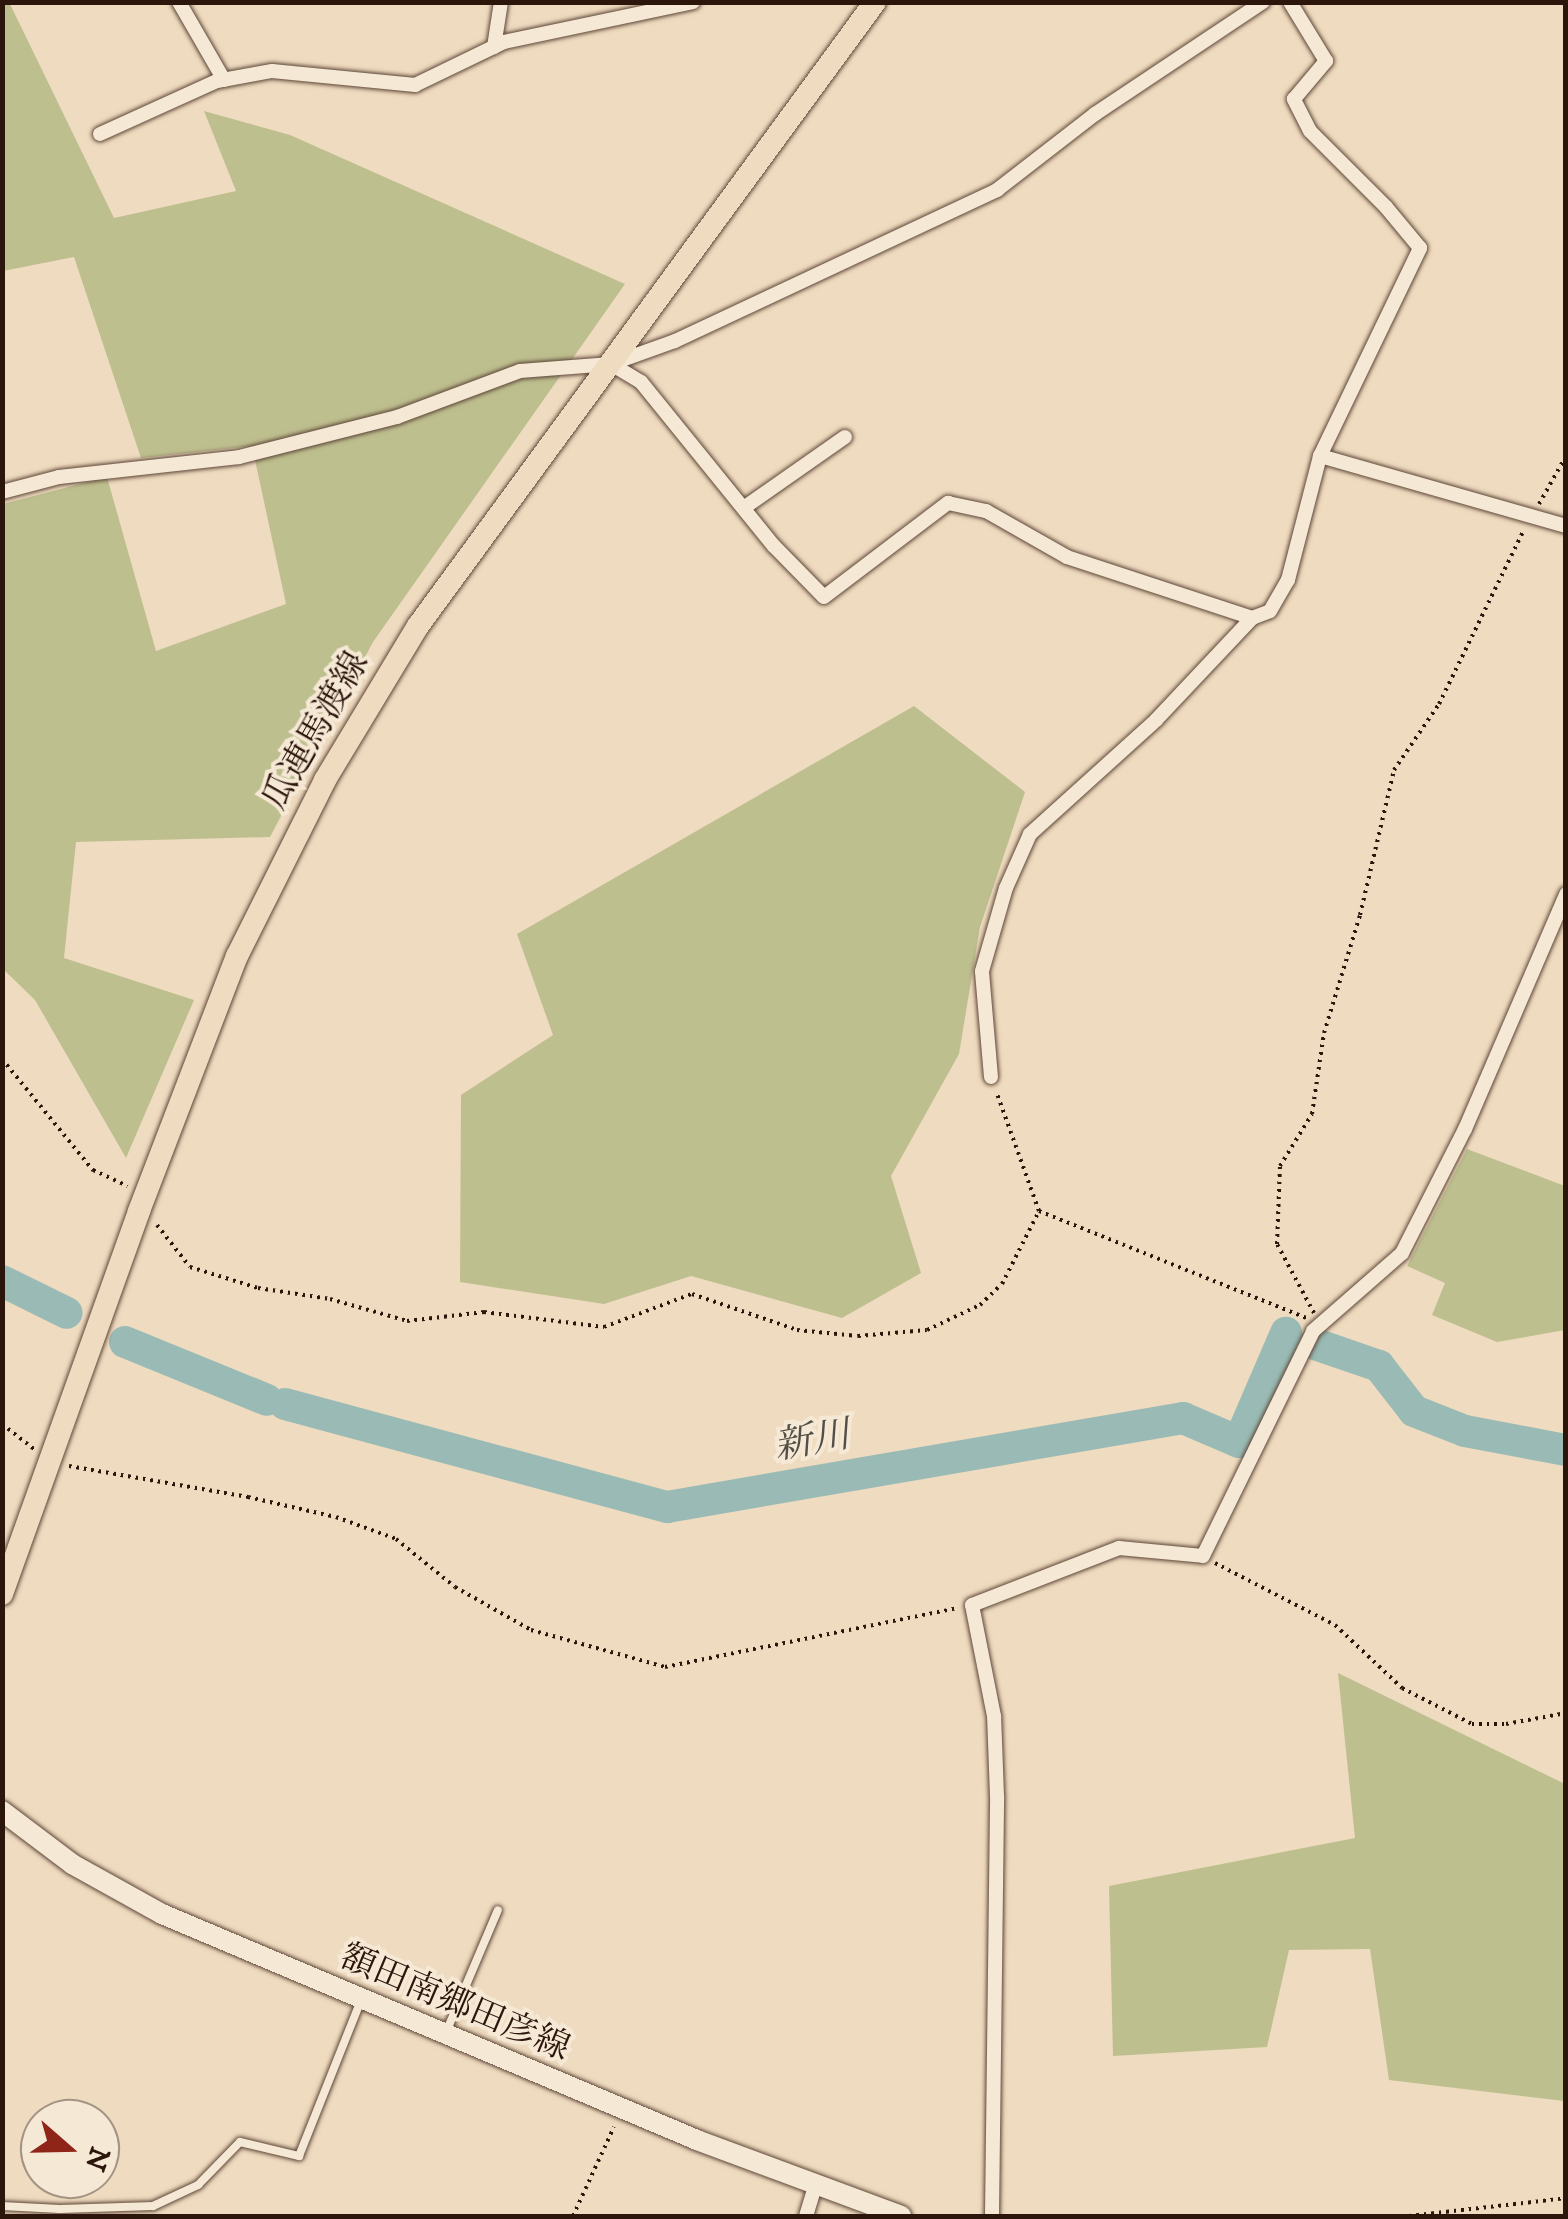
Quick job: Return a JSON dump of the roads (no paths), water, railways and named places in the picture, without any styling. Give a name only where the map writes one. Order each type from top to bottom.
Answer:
[{"type":"main road","name":"瓜連馬渡線","points":[[2,1594],[142,1203],[237,956],[325,780],[418,626],[875,2]]},
{"type":"main road","name":"額田南郷田彦線","points":[[2,1812],[72,1864],[162,1914],[622,2109],[880,2213],[901,2216]]},
{"type":"street","points":[[179,2],[224,80]]},
{"type":"street","points":[[494,47],[501,2]]},
{"type":"street","points":[[100,134],[224,80],[272,71],[416,84],[494,47],[693,2]]},
{"type":"street","points":[[2,492],[60,477],[239,457],[398,416],[520,371],[611,364],[676,341],[834,270],[997,190],[1096,114],[1263,2]]},
{"type":"street","points":[[991,1077],[982,970],[1006,888],[1030,834],[1156,720],[1252,618],[1270,611],[1288,580],[1320,456],[1420,248],[1386,206],[1310,131],[1294,100],[1326,60],[1290,2]]},
{"type":"street","points":[[611,364],[641,382],[774,546],[824,597],[948,503],[986,511],[1067,557],[1252,618]]},
{"type":"street","points":[[745,507],[845,437]]},
{"type":"street","points":[[1320,456],[1530,519],[1566,526]]},
{"type":"street","points":[[992,2216],[997,1796],[994,1716],[972,1605],[1120,1548],[1203,1556],[1299,1357],[1320,1324],[1402,1253],[1466,1129],[1566,894]]},
{"type":"street","points":[[806,2216],[815,2187]]},
{"type":"lane","points":[[445,2034],[498,1910]]},
{"type":"lane","points":[[2,2206],[153,2206],[198,2185],[240,2142],[300,2156],[362,1998]]},
{"type":"waterway","name":"新川","points":[[2,1281],[67,1313]]},
{"type":"waterway","name":"新川","points":[[285,1404],[667,1507],[1183,1418],[1239,1442],[1286,1333]]},
{"type":"waterway","name":"新川","points":[[125,1342],[267,1400]]},
{"type":"waterway","name":"新川","points":[[1315,1344],[1379,1366],[1414,1411],[1465,1431],[1566,1450]]}]
